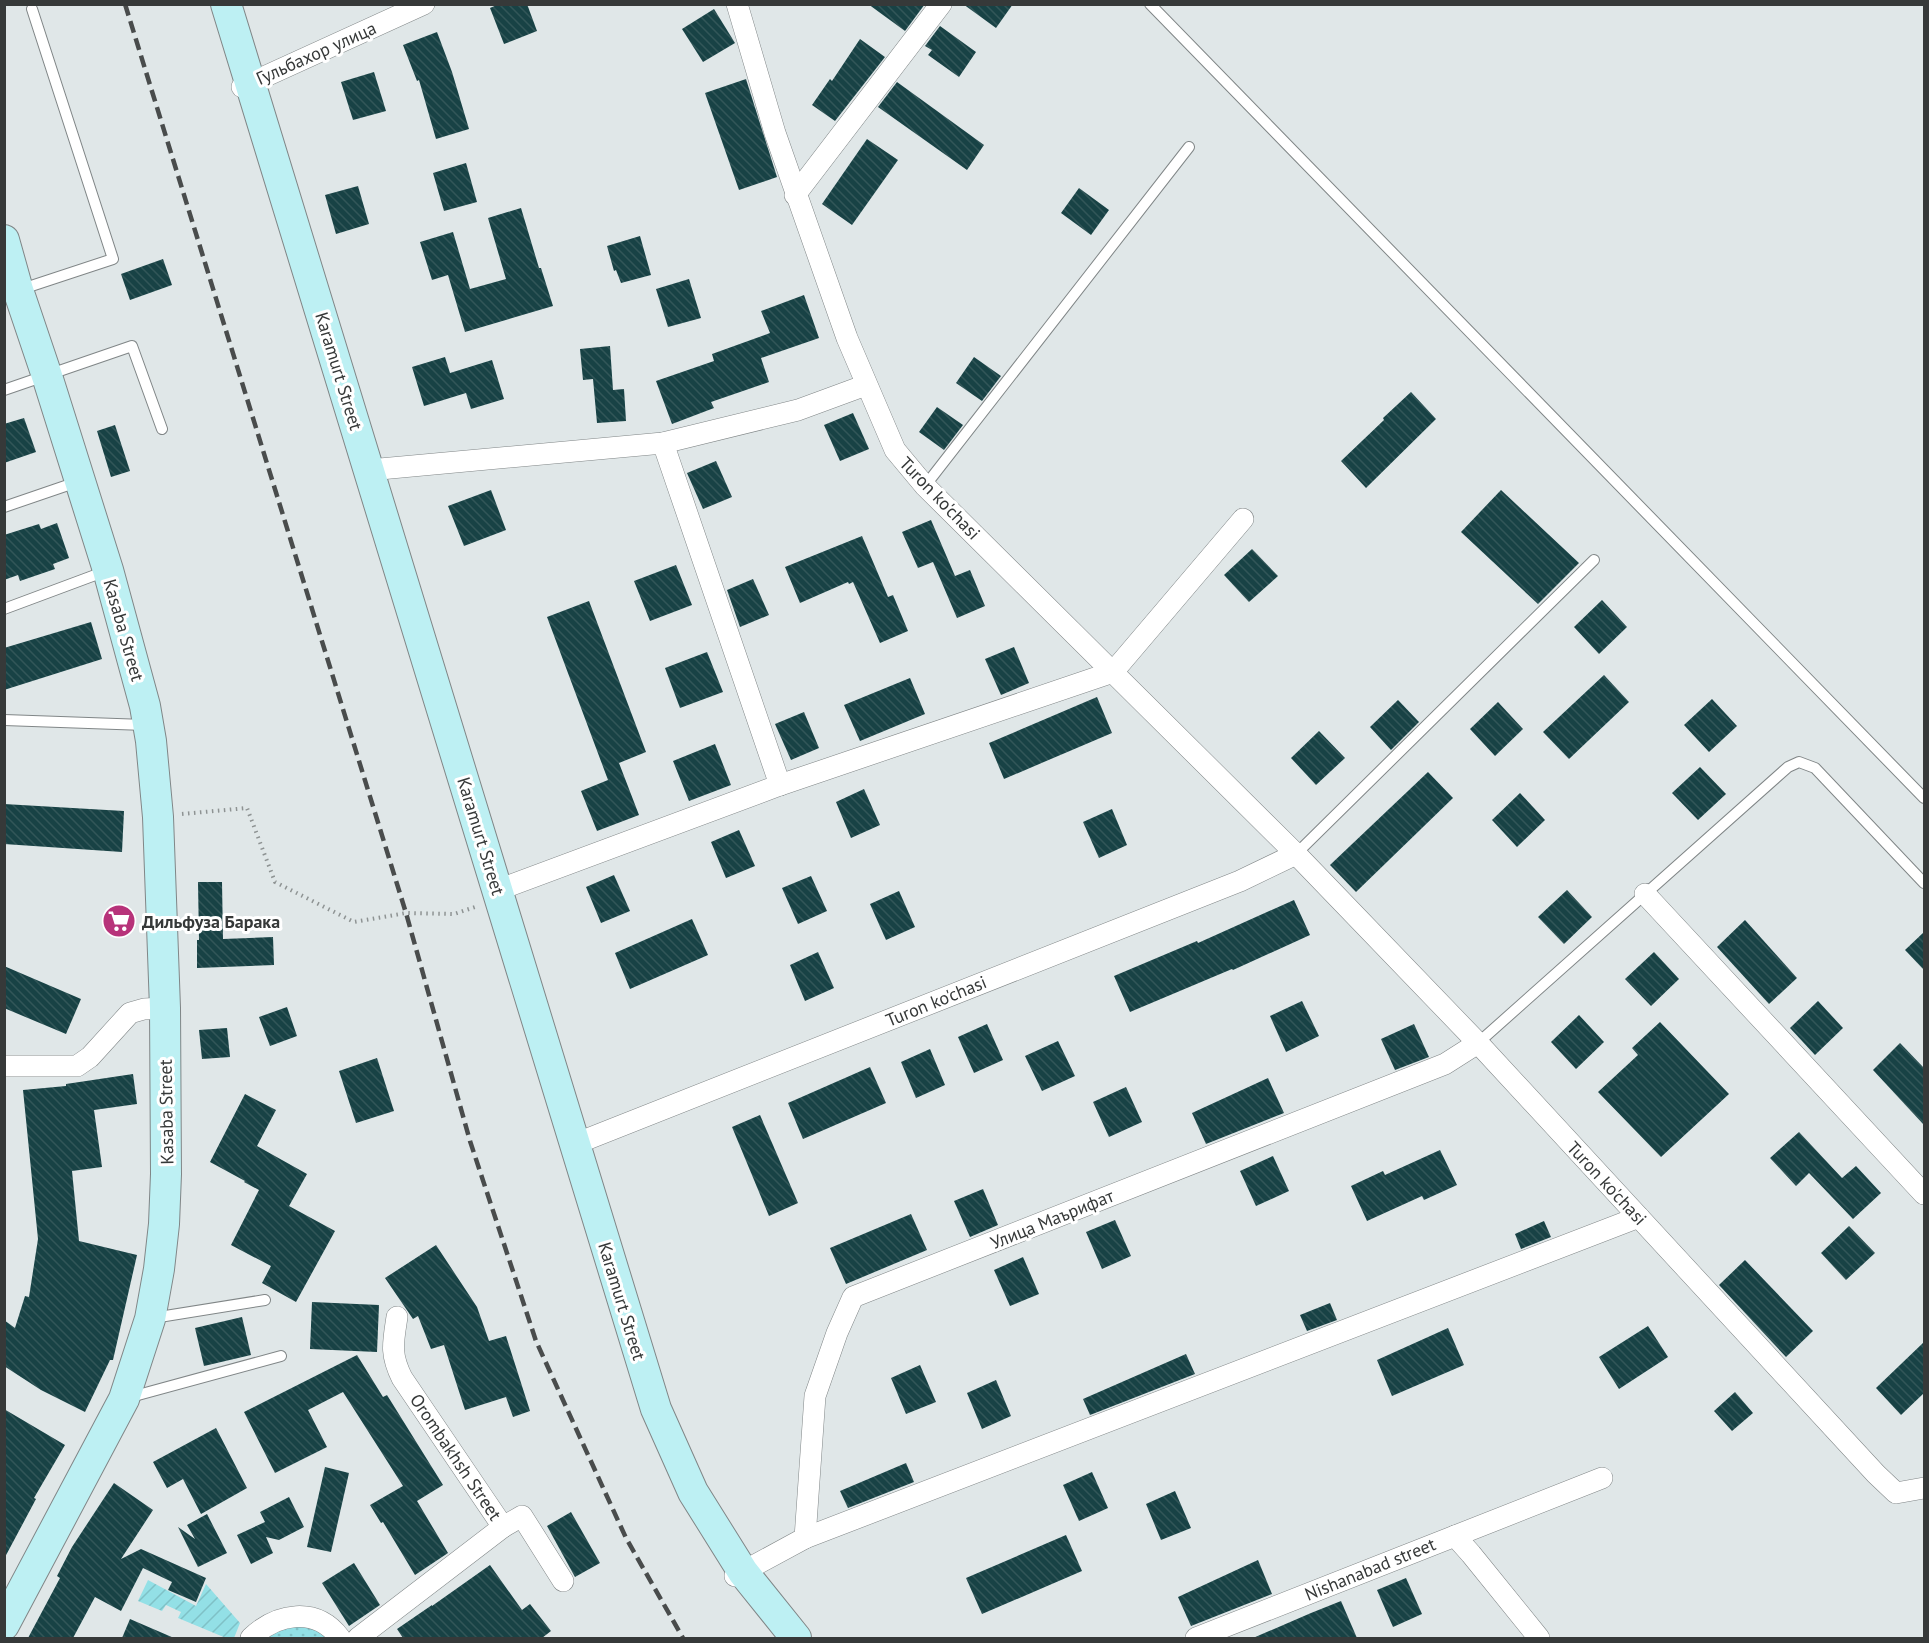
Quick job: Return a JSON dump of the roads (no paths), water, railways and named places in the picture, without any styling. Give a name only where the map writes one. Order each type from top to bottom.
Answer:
[{"type":"main road","name":"Karamurt Street","points":[[216,4],[246,85],[369,470],[598,1260],[647,1412],[686,1496],[785,1638]]},
{"type":"main road","name":"Karamurt Street","points":[[226,4],[246,85],[494,896],[575,1144],[656,1409],[693,1492],[739,1574],[796,1638]]},
{"type":"main road","name":"Kasaba Street","points":[[4,240],[108,570],[137,672],[149,725],[158,817],[165,1008],[166,1174],[164,1224],[150,1319],[124,1399],[4,1625]]},
{"type":"street","name":"Гульбахор улица","points":[[246,85],[424,4]]},
{"type":"street","name":"Turon ko'chasi","points":[[737,4],[795,195],[847,338],[895,450],[925,486],[1296,854],[1479,1043],[1876,1474],[1896,1493],[1924,1488]]},
{"type":"street","points":[[795,195],[941,4]]},
{"type":"street","points":[[369,470],[663,443],[798,410],[866,385]]},
{"type":"street","points":[[663,443],[780,784]]},
{"type":"street","points":[[494,896],[780,784],[1113,672],[1243,519]]},
{"type":"street","name":"Turon ko'chasi","points":[[575,1144],[1240,881],[1296,854]]},
{"type":"street","points":[[1645,894],[1924,1194]]},
{"type":"street","points":[[4,1066],[77,1066],[90,1057],[130,1013],[144,1009],[165,1008]]},
{"type":"street","name":"Улица Маърифат","points":[[805,1538],[815,1396],[837,1333],[853,1297],[1445,1064],[1479,1043]]},
{"type":"street","points":[[739,1574],[805,1538],[1639,1217]]},
{"type":"street","name":"Orombakhsh Street","points":[[358,1638],[503,1527],[394,1363],[392,1347],[398,1317]]},
{"type":"street","points":[[1455,1536],[1602,1478]]},
{"type":"street","points":[[503,1527],[522,1516],[563,1581]]},
{"type":"street","name":"Nishanabad street","points":[[1196,1638],[1455,1536],[1539,1638]]},
{"type":"street","points":[[251,1638],[263,1627],[280,1618],[300,1616],[319,1621],[340,1638]]},
{"type":"lane","points":[[1150,4],[1924,798]]},
{"type":"lane","points":[[18,290],[113,259],[32,9]]},
{"type":"lane","points":[[925,486],[1189,147]]},
{"type":"lane","points":[[4,390],[132,346],[162,429]]},
{"type":"lane","points":[[4,507],[80,481]]},
{"type":"lane","points":[[1296,854],[1594,560]]},
{"type":"lane","name":"Kasaba Street","points":[[4,609],[108,570]]},
{"type":"lane","points":[[4,720],[149,725]]},
{"type":"lane","points":[[1479,1043],[1788,766],[1799,762],[1815,768],[1924,883]]},
{"type":"lane","points":[[150,1319],[265,1300]]},
{"type":"lane","points":[[124,1399],[281,1356]]},
{"type":"railway","points":[[125,4],[406,913],[470,1141],[536,1341],[626,1538],[683,1638]]},
{"type":"place","name":"Дильфуза Барака","points":[[119,921]]}]
